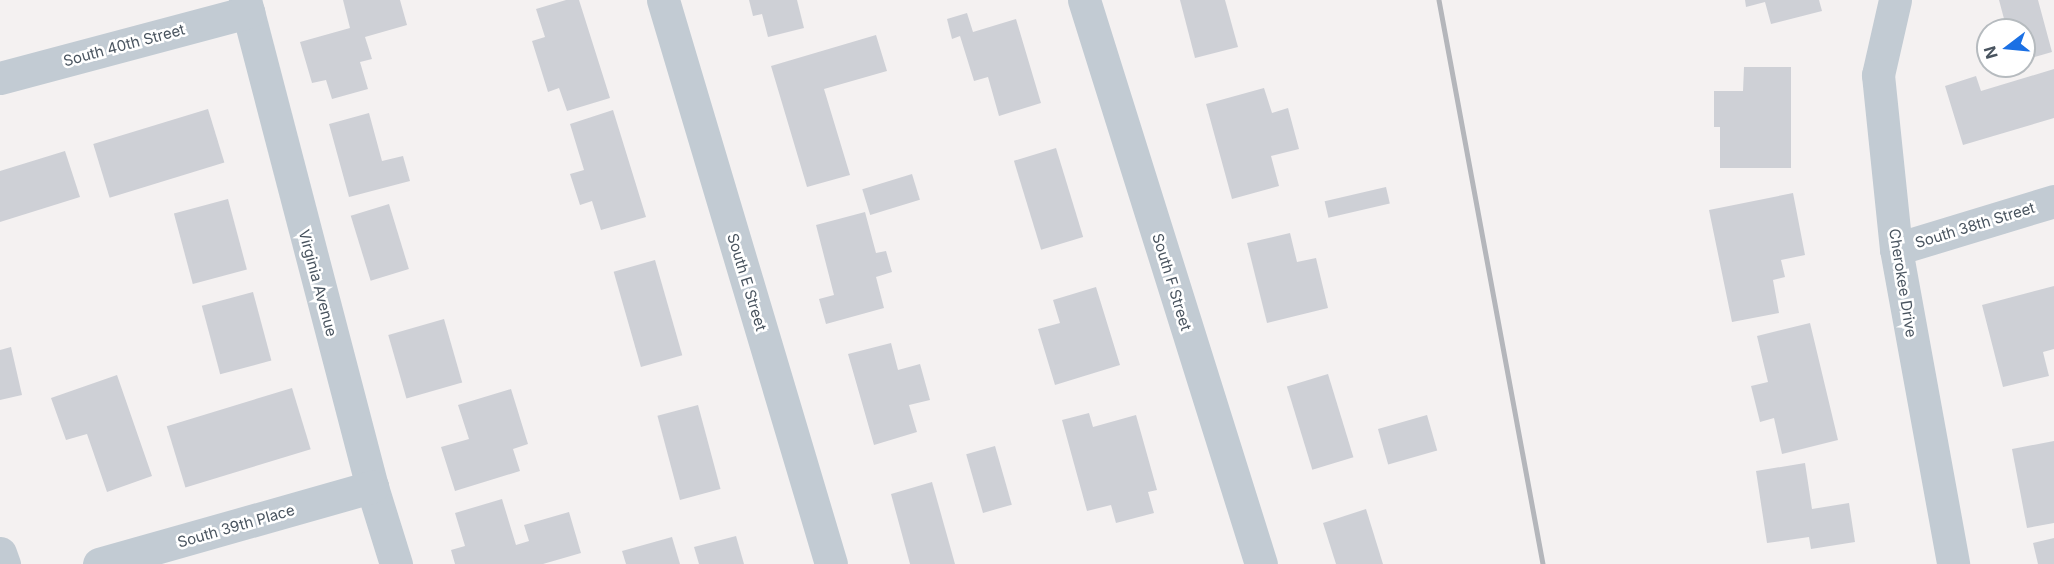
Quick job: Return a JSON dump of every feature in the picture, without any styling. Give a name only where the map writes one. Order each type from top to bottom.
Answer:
[{"type":"street","name":"South E Street","points":[[663,0],[831,564]]},
{"type":"street","name":"South F Street","points":[[1084,0],[1261,564]]},
{"type":"street","name":"Cherokee Drive","points":[[1895,0],[1878,75],[1896,249],[1953,564]]},
{"type":"street","name":"South 40th Street","points":[[0,78],[246,6]]},
{"type":"street","name":"Virginia Avenue","points":[[246,6],[372,487],[396,564]]},
{"type":"street","name":"South 38th Street","points":[[1896,249],[2054,201]]},
{"type":"street","name":"South 39th Place","points":[[99,564],[372,487]]},
{"type":"street","points":[[0,553],[4,564]]},
{"type":"building","points":[[343,0],[400,0],[407,25],[365,37],[372,59],[360,62],[368,89],[332,99],[326,80],[312,83],[300,42],[350,28]]},
{"type":"building","points":[[566,0],[579,0],[610,98],[567,111],[559,88],[548,92],[532,41],[545,37],[536,9]]},
{"type":"building","points":[[749,0],[797,0],[804,28],[768,37],[762,14],[753,16]]},
{"type":"building","points":[[1180,0],[1225,0],[1238,47],[1195,58]]},
{"type":"building","points":[[1745,0],[1819,0],[1822,11],[1771,24],[1765,2],[1746,7]]},
{"type":"building","points":[[1999,0],[2038,0],[2052,52],[2036,57],[2036,18],[2004,18]]},
{"type":"building","points":[[967,13],[973,32],[1016,19],[1041,103],[999,116],[988,77],[974,81],[960,36],[952,39],[947,19]]},
{"type":"building","points":[[876,35],[887,71],[824,89],[850,175],[807,187],[771,66]]},
{"type":"building","points":[[1744,67],[1791,67],[1791,168],[1720,168],[1720,127],[1714,127],[1714,91],[1743,91]]},
{"type":"building","points":[[2054,69],[2054,118],[1963,145],[1945,86],[1976,76],[1981,91],[2024,78],[2036,78],[2036,74]]},
{"type":"building","points":[[1264,88],[1272,113],[1288,108],[1299,149],[1271,156],[1279,186],[1232,199],[1206,104]]},
{"type":"building","points":[[208,109],[224,163],[110,198],[93,144]]},
{"type":"building","points":[[613,110],[646,217],[601,230],[592,201],[580,205],[570,174],[584,170],[570,124]]},
{"type":"building","points":[[369,113],[382,161],[403,156],[410,181],[349,197],[329,124]]},
{"type":"building","points":[[1056,148],[1083,237],[1041,250],[1014,161]]},
{"type":"building","points":[[65,151],[80,197],[0,222],[0,171]]},
{"type":"building","points":[[912,174],[920,200],[870,215],[862,189]]},
{"type":"building","points":[[1386,187],[1390,204],[1328,218],[1325,201]]},
{"type":"building","points":[[1793,193],[1805,255],[1781,260],[1785,277],[1773,280],[1779,313],[1732,322],[1709,210]]},
{"type":"building","points":[[228,199],[247,270],[193,284],[174,213]]},
{"type":"building","points":[[389,204],[409,269],[371,281],[351,216]]},
{"type":"building","points":[[865,212],[876,253],[886,251],[892,272],[876,277],[884,308],[826,324],[819,299],[834,295],[816,225]]},
{"type":"building","points":[[1290,233],[1297,262],[1316,258],[1328,308],[1267,323],[1247,243]]},
{"type":"building","points":[[655,260],[682,355],[641,367],[614,272]]},
{"type":"building","points":[[2054,286],[2054,349],[2043,352],[2049,376],[2003,387],[1982,305]]},
{"type":"building","points":[[1096,287],[1120,365],[1055,385],[1038,329],[1060,323],[1053,300]]},
{"type":"building","points":[[253,292],[271,361],[220,374],[202,306]]},
{"type":"building","points":[[444,319],[462,382],[406,398],[388,335]]},
{"type":"building","points":[[1810,323],[1838,440],[1782,454],[1774,418],[1760,422],[1751,386],[1768,382],[1757,336]]},
{"type":"building","points":[[891,343],[898,370],[920,364],[930,400],[909,405],[917,432],[874,445],[848,354]]},
{"type":"building","points":[[11,347],[22,395],[0,400],[0,350]]},
{"type":"building","points":[[1328,374],[1353,457],[1312,470],[1287,387]]},
{"type":"building","points":[[117,375],[152,476],[107,492],[87,434],[66,440],[51,398]]},
{"type":"building","points":[[292,388],[311,449],[185,488],[167,426]]},
{"type":"building","points":[[511,389],[528,444],[513,449],[520,471],[455,491],[441,447],[469,439],[458,405]]},
{"type":"building","points":[[698,405],[721,489],[680,500],[657,416]]},
{"type":"building","points":[[1089,413],[1093,427],[1136,415],[1157,490],[1148,492],[1154,513],[1116,523],[1111,505],[1087,511],[1062,420]]},
{"type":"building","points":[[1427,415],[1437,451],[1388,465],[1378,429]]},
{"type":"building","points":[[2054,441],[2054,523],[2027,528],[2012,449]]},
{"type":"building","points":[[995,446],[1012,505],[983,513],[966,454]]},
{"type":"building","points":[[1805,463],[1812,509],[1849,503],[1855,542],[1811,549],[1809,537],[1767,543],[1756,471]]},
{"type":"building","points":[[932,482],[955,564],[910,564],[891,494]]},
{"type":"building","points":[[502,499],[516,545],[529,541],[524,525],[569,512],[581,553],[543,564],[455,564],[451,550],[465,546],[455,513]]},
{"type":"building","points":[[1366,509],[1383,564],[1336,564],[1323,523]]},
{"type":"building","points":[[736,536],[744,564],[699,564],[694,547]]},
{"type":"building","points":[[672,537],[680,564],[626,564],[622,551]]},
{"type":"building","points":[[2054,538],[2054,564],[2038,564],[2033,543]]},
{"type":"railway","points":[[1439,0],[1543,564]]}]
